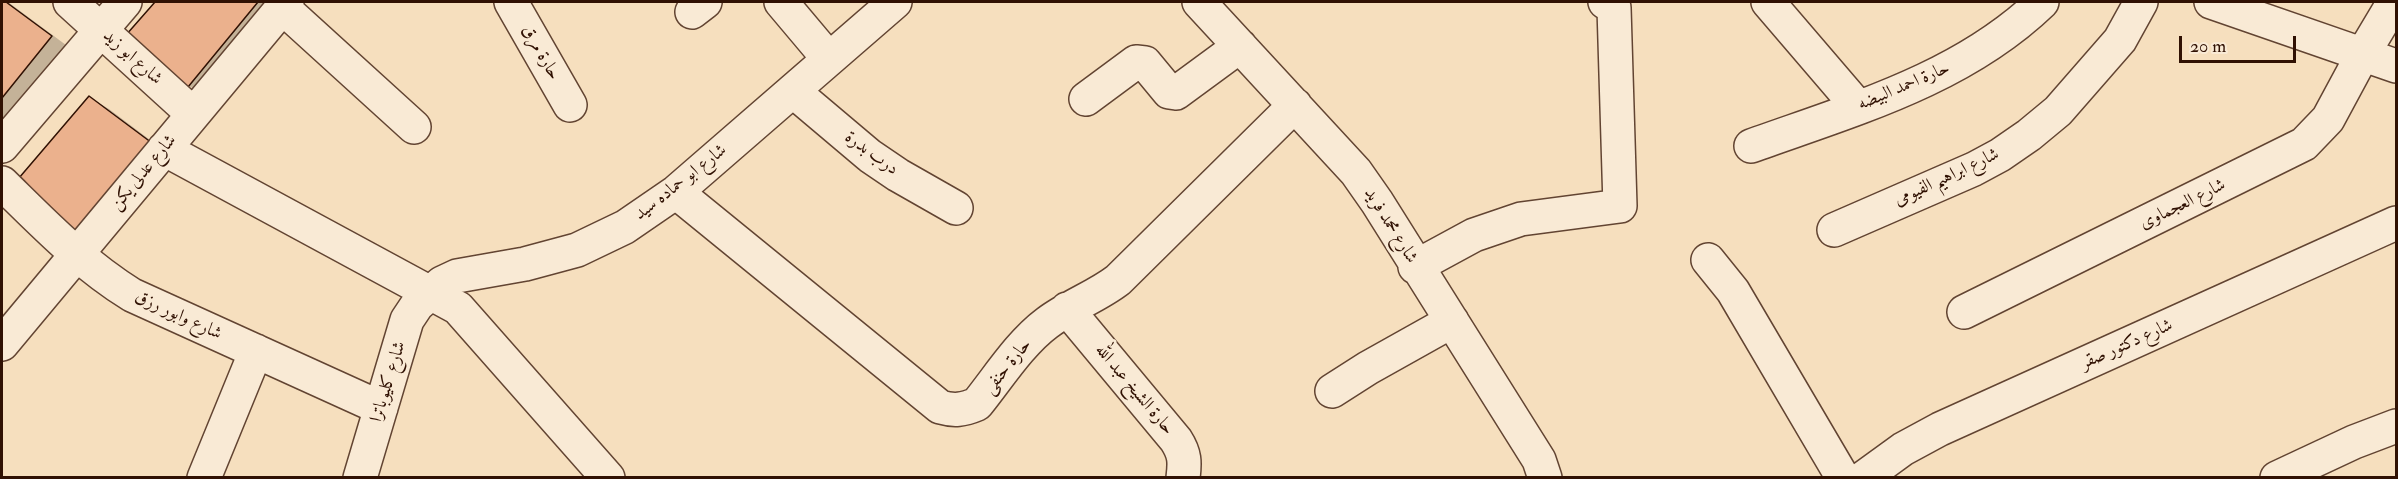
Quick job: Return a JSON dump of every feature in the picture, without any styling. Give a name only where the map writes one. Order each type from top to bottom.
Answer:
[{"type":"street","name":"شارع ابو زيد","points":[[70,2],[193,114]]},
{"type":"street","points":[[2,146],[125,2]]},
{"type":"street","name":"حارة مرق","points":[[511,2],[570,105]]},
{"type":"street","points":[[781,2],[829,59]]},
{"type":"street","name":"شارع ابو حماده سيد","points":[[428,292],[442,282],[457,276],[525,264],[577,250],[625,227],[676,192],[895,2]]},
{"type":"street","name":"شارع محمد فريد","points":[[1199,2],[1356,172],[1539,460],[1545,477]]},
{"type":"street","points":[[1415,267],[1474,235],[1521,219],[1620,206],[1614,8],[1605,2]]},
{"type":"street","points":[[1768,2],[1858,107]]},
{"type":"street","name":"حارة احمد البيضه","points":[[1751,146],[1928,80],[1964,62],[1997,40],[2042,2]]},
{"type":"street","name":"شارع ابراهيم الفيومى","points":[[1834,230],[1974,169],[2029,135],[2058,111],[2113,48],[2141,2]]},
{"type":"street","name":"شارع العجماوى","points":[[1964,312],[2304,144],[2328,119],[2394,2]]},
{"type":"street","points":[[285,4],[414,127]]},
{"type":"street","name":"شارع عدلى يكن","points":[[2,344],[285,4]]},
{"type":"street","points":[[2233,5],[2397,66]]},
{"type":"street","points":[[1086,99],[1140,61],[1145,63],[1169,92],[1176,93],[1240,46]]},
{"type":"street","name":"درب بدرة","points":[[793,91],[870,156],[956,208]]},
{"type":"street","name":"حارة حنفى","points":[[676,192],[940,407],[965,409],[977,404],[1034,334],[1067,309],[1102,292],[1118,280],[1295,105]]},
{"type":"street","points":[[164,149],[458,308],[608,477]]},
{"type":"street","name":"شارع وابور رزق","points":[[2,183],[75,255],[103,277],[132,295],[381,408]]},
{"type":"street","name":"شارع دكتور صقر","points":[[1863,477],[1903,449],[1940,429],[2397,223]]},
{"type":"street","points":[[1708,260],[1733,291],[1843,477]]},
{"type":"street","name":"شارع كليوباترا","points":[[360,477],[408,320],[428,292]]},
{"type":"street","name":"حارة الشيخ عبد الله","points":[[1067,309],[1183,450],[1186,462],[1183,477]]},
{"type":"street","points":[[1332,392],[1368,368],[1452,321]]},
{"type":"street","points":[[204,477],[256,351]]},
{"type":"street","points":[[2277,477],[2354,442],[2397,426]]},
{"type":"building","points":[[2,2],[6,2],[52,36],[2,98]]},
{"type":"building","points":[[155,2],[258,2],[188,87],[126,35]]},
{"type":"building","points":[[89,96],[152,143],[75,237],[13,185]]}]
